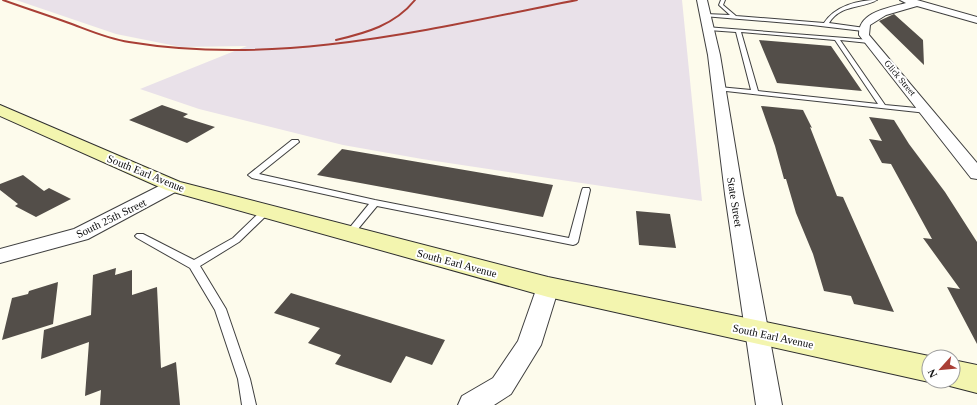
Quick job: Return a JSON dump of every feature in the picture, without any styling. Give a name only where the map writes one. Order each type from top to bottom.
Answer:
[{"type":"street","points":[[863,29],[866,22],[876,16],[911,2],[977,20]]},
{"type":"street","name":"State Street","points":[[705,14],[719,89],[734,194],[769,405]]},
{"type":"street","name":"Glick Street","points":[[863,29],[864,35],[977,174]]},
{"type":"street","name":"South Earl Avenue","points":[[2,112],[173,186],[548,288],[921,367]]},
{"type":"street","name":"South 25th Street","points":[[0,256],[81,234],[173,186]]},
{"type":"street","points":[[471,405],[502,386],[529,345],[548,288]]},
{"type":"street","points":[[961,376],[977,379]]},
{"type":"lane","points":[[723,0],[721,5],[734,16]]},
{"type":"lane","points":[[826,24],[829,17],[840,10],[875,0]]},
{"type":"lane","points":[[705,14],[826,24],[863,29]]},
{"type":"lane","points":[[705,14],[738,30],[869,41]]},
{"type":"lane","points":[[738,30],[755,93]]},
{"type":"lane","points":[[836,38],[883,106]]},
{"type":"lane","points":[[719,89],[927,111]]},
{"type":"lane","points":[[295,142],[252,175],[376,203],[573,242],[586,190]]},
{"type":"lane","points":[[350,233],[376,203]]},
{"type":"lane","points":[[194,265],[236,240],[266,211]]},
{"type":"lane","points":[[140,236],[194,265],[220,309],[244,379],[249,405]]},
{"type":"shaded area","points":[[16,0],[682,0],[702,201],[422,159],[343,145],[199,109],[140,89],[247,46],[181,47],[116,34]]},
{"type":"building","points":[[894,14],[923,40],[924,65],[879,21]]},
{"type":"building","points":[[759,40],[831,46],[862,91],[777,83]]},
{"type":"building","points":[[162,105],[188,114],[183,117],[215,127],[187,143],[129,120]]},
{"type":"building","points":[[761,106],[803,110],[812,128],[810,127],[837,196],[843,197],[894,312],[854,304],[851,296],[824,291],[813,254],[796,213],[786,179],[784,179],[775,146]]},
{"type":"building","points":[[869,117],[894,120],[909,144],[945,192],[977,242],[977,344],[947,287],[960,289],[923,238],[932,239],[891,164],[882,163],[869,139],[882,141]]},
{"type":"building","points":[[342,149],[553,185],[543,217],[317,175]]},
{"type":"building","points":[[23,175],[44,191],[49,188],[71,199],[36,217],[15,206],[18,204],[0,190],[0,184]]},
{"type":"building","points":[[636,211],[670,214],[676,248],[639,245]]},
{"type":"building","points":[[116,268],[115,275],[132,270],[132,295],[157,287],[161,368],[176,362],[180,405],[100,405],[101,390],[85,396],[89,342],[41,359],[44,330],[91,315],[93,275]]},
{"type":"building","points":[[58,282],[53,324],[2,340],[12,298],[28,294],[29,291]]},
{"type":"building","points":[[291,293],[445,340],[432,365],[406,356],[391,383],[335,364],[341,355],[308,343],[320,328],[274,313]]},
{"type":"railway","points":[[3,0],[121,41],[186,49],[242,50],[298,47],[410,33],[577,0]]},
{"type":"railway","points":[[336,40],[369,31],[389,22],[407,9],[415,0]]}]
